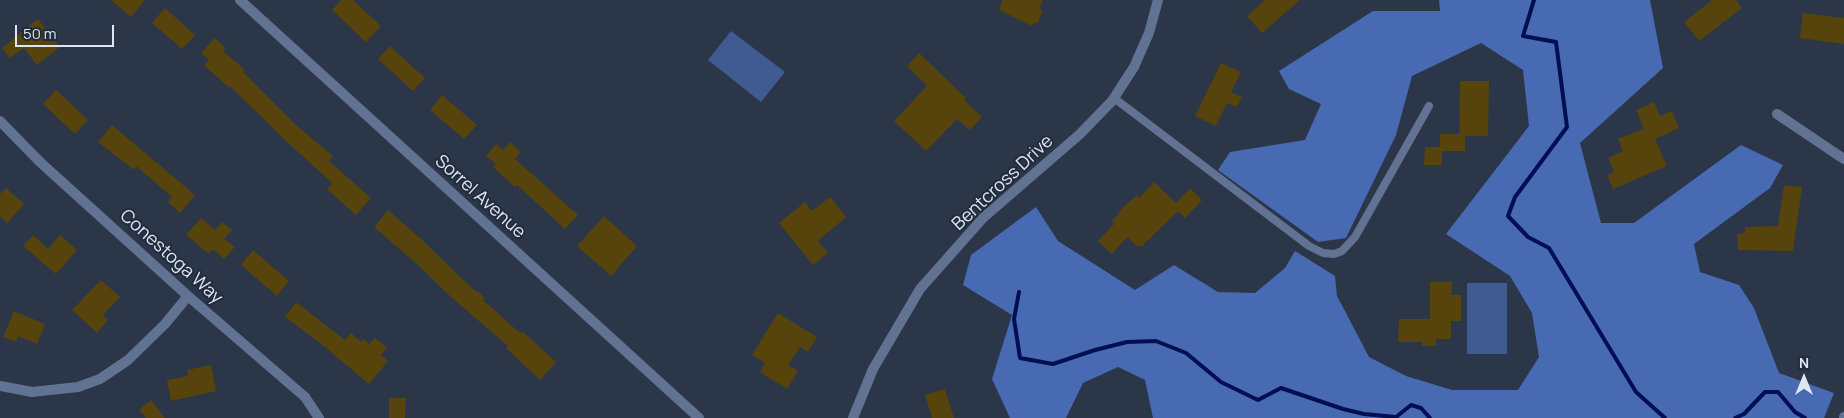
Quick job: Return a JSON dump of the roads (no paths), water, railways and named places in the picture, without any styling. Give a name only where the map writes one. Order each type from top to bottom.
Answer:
[{"type":"street","name":"Sorrel Avenue","points":[[240,0],[699,418]]},
{"type":"street","name":"Bentcross Drive","points":[[853,418],[873,369],[920,289],[983,218],[1080,134],[1114,98],[1134,67],[1149,33],[1158,0]]},
{"type":"street","points":[[1777,114],[1844,159]]},
{"type":"street","name":"Conestoga Way","points":[[0,120],[40,162],[188,296],[305,397],[319,418]]},
{"type":"street","points":[[0,386],[32,392],[78,387],[100,379],[128,360],[165,324],[188,296]]},
{"type":"lane","points":[[1114,98],[1308,246],[1323,253],[1334,254],[1342,251],[1356,237],[1429,106]]},
{"type":"waterway","points":[[1534,0],[1523,36],[1556,42],[1567,127],[1515,197],[1508,216],[1528,237],[1549,248],[1636,392],[1665,418]]},
{"type":"waterway","points":[[1019,292],[1014,319],[1020,358],[1053,364],[1127,342],[1156,341],[1186,353],[1221,382],[1258,400],[1281,388],[1343,409],[1364,414],[1396,417],[1411,405],[1421,408],[1430,418]]},
{"type":"waterway","points":[[1735,418],[1744,414],[1765,392],[1778,392],[1795,412],[1805,418]]}]
